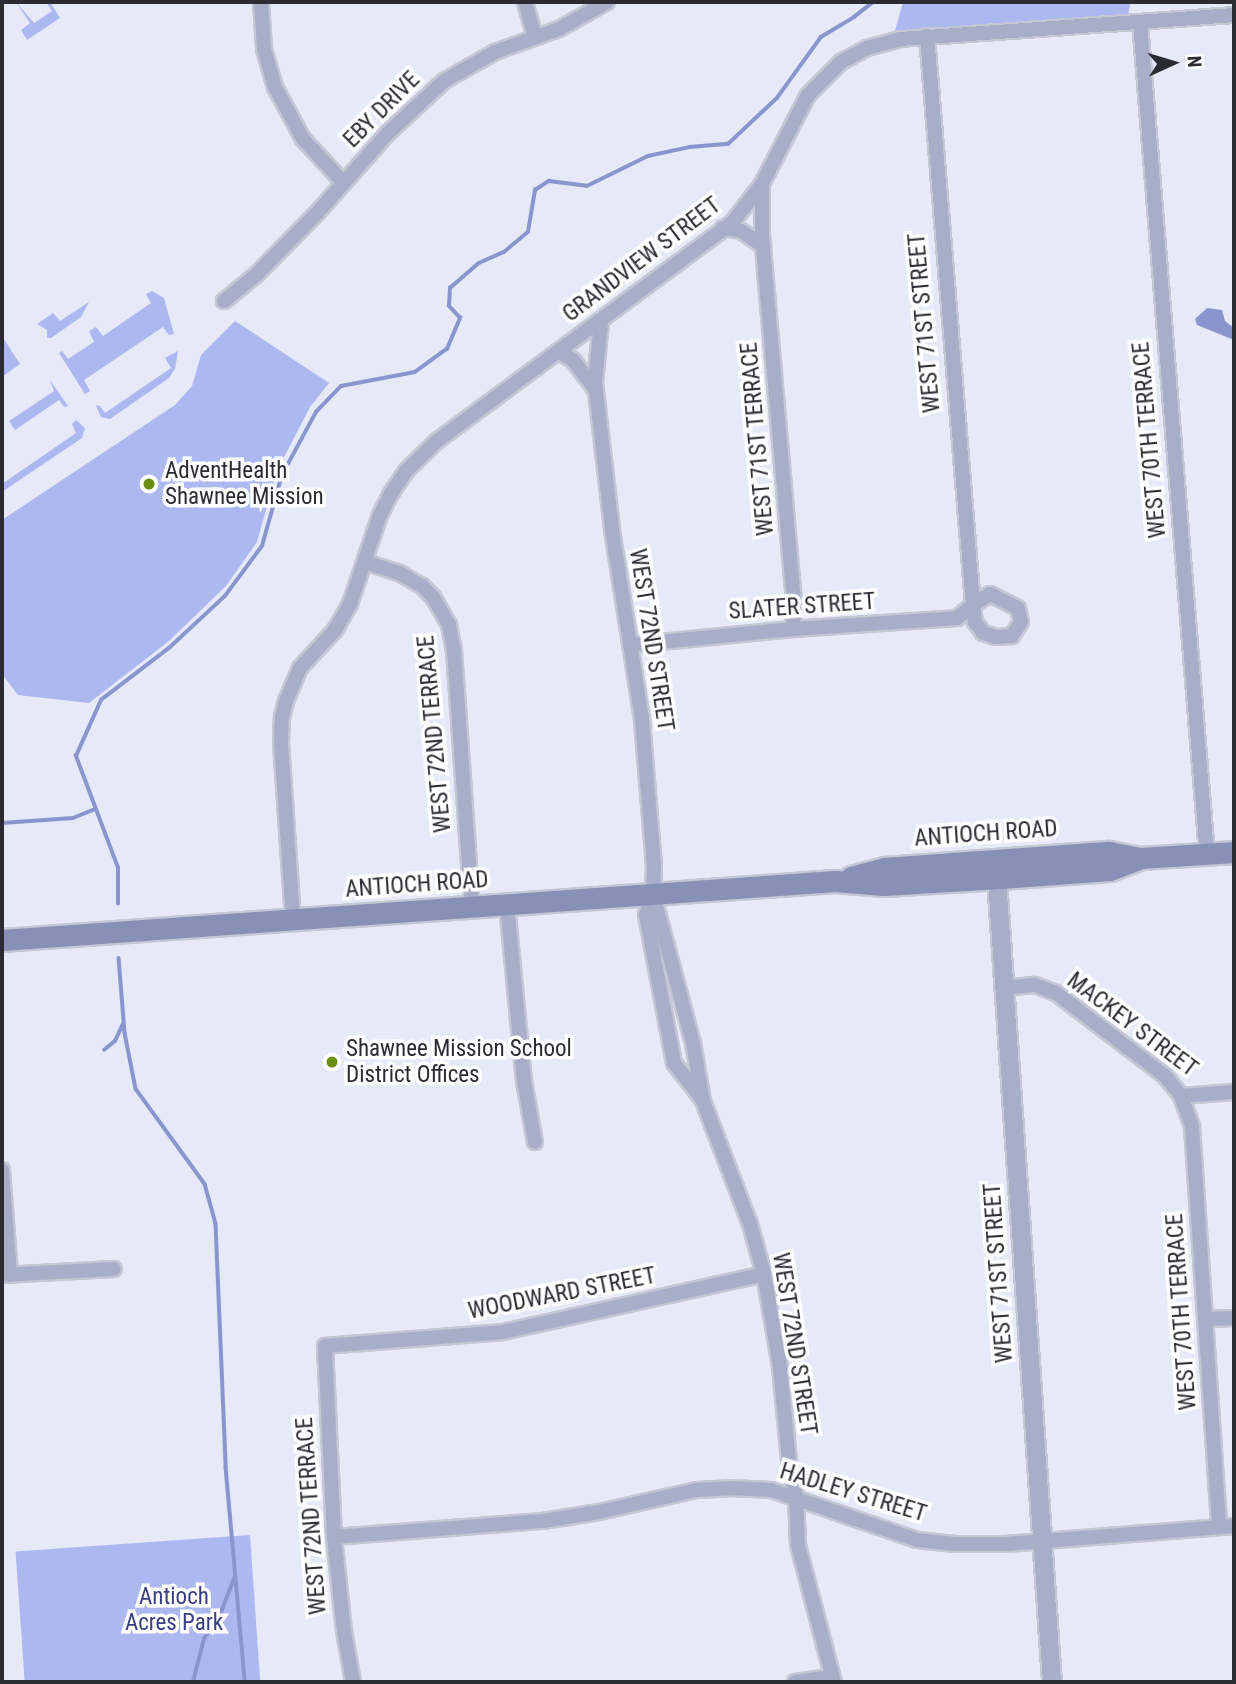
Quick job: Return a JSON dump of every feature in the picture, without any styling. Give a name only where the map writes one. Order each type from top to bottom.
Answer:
[{"type":"main road","name":"ANTIOCH ROAD","points":[[2,940],[835,881],[884,868],[996,869],[1109,852],[1141,858],[1234,852]]},
{"type":"street","points":[[261,2],[264,49],[275,87],[303,139],[343,182]]},
{"type":"street","points":[[525,2],[535,37]]},
{"type":"street","name":"EBY DRIVE","points":[[224,300],[256,275],[388,132],[444,81],[495,52],[559,29],[607,2]]},
{"type":"street","name":"GRANDVIEW STREET","points":[[293,919],[281,742],[282,717],[291,687],[300,668],[335,630],[349,604],[380,515],[406,471],[437,441],[601,322],[628,297],[744,210],[762,184],[798,111],[827,73],[867,48],[900,39],[927,36],[1234,15]]},
{"type":"street","name":"WEST 70TH TERRACE","points":[[1140,22],[1207,854]]},
{"type":"street","name":"WEST 71ST STREET","points":[[927,36],[972,605]]},
{"type":"street","name":"WEST 71ST TERRACE","points":[[762,184],[763,246],[793,592],[793,629]]},
{"type":"street","points":[[723,228],[741,231],[763,246]]},
{"type":"street","name":"WEST 72ND STREET","points":[[601,322],[595,371],[611,530],[645,744],[654,865],[653,894],[646,915],[674,1063],[703,1101]]},
{"type":"street","points":[[558,351],[572,360],[597,392]]},
{"type":"street","name":"WEST 72ND TERRACE","points":[[365,562],[401,574],[422,586],[433,597],[449,625],[454,650],[472,906]]},
{"type":"street","name":"SLATER STREET","points":[[630,645],[793,629],[957,618],[972,605]]},
{"type":"street","name":"WEST 71ST STREET","points":[[996,869],[1052,1682]]},
{"type":"street","name":"WEST 72ND STREET","points":[[653,894],[693,1043],[703,1101],[750,1224],[764,1274],[780,1367],[789,1461],[796,1496],[798,1545],[833,1679]]},
{"type":"street","points":[[507,905],[524,1080],[535,1142]]},
{"type":"street","name":"MACKEY STREET","points":[[1004,988],[1035,985],[1056,993],[1165,1076],[1181,1096],[1234,1092]]},
{"type":"street","name":"WEST 70TH TERRACE","points":[[1181,1096],[1192,1127],[1205,1320],[1227,1527]]},
{"type":"street","points":[[2,1170],[6,1275],[114,1269]]},
{"type":"street","name":"WOODWARD STREET","points":[[326,1346],[515,1330],[764,1274]]},
{"type":"street","points":[[1205,1320],[1234,1318]]},
{"type":"street","name":"WEST 72ND TERRACE","points":[[326,1346],[334,1537],[344,1631],[353,1682]]},
{"type":"street","name":"HADLEY STREET","points":[[334,1537],[542,1521],[599,1512],[697,1490],[771,1490],[796,1496],[819,1508],[917,1540],[979,1545],[1227,1527]]},
{"type":"street","points":[[795,1682],[833,1679]]},
{"type":"green space","points":[[16,2],[34,23],[52,11],[46,2],[50,2],[60,18],[27,40],[21,30],[30,23]]},
{"type":"green space","points":[[903,2],[1130,2],[1130,6],[1128,15],[894,34]]},
{"type":"green space","points":[[152,291],[164,298],[174,334],[169,335],[163,327],[84,380],[90,391],[85,394],[59,353],[62,351],[68,359],[94,342],[89,331],[96,327],[103,336],[151,303],[146,294]]},
{"type":"green space","points":[[89,302],[81,317],[51,338],[47,338],[47,330],[37,324],[53,313],[60,321]]},
{"type":"green space","points":[[235,321],[329,383],[310,407],[277,471],[257,542],[226,586],[169,641],[89,703],[18,695],[2,674],[2,520],[175,405],[192,386],[201,355]]},
{"type":"green space","points":[[2,336],[20,364],[2,377]]},
{"type":"green space","points":[[178,351],[175,369],[169,378],[110,419],[101,417],[96,406],[99,405],[105,413],[171,368],[165,358]]},
{"type":"green space","points":[[50,380],[68,406],[64,407],[59,400],[15,430],[9,421],[54,391]]},
{"type":"green space","points":[[76,420],[85,428],[82,438],[2,492],[2,484],[76,433],[72,424]]},
{"type":"green space","name":"Antioch Acres Park","points":[[250,1535],[260,1682],[25,1682],[16,1551]]},
{"type":"shaded area","points":[[1207,308],[1222,310],[1225,321],[1234,328],[1234,340],[1197,325],[1195,319]]},
{"type":"waterway","points":[[118,904],[118,868],[76,756],[101,700],[169,648],[225,596],[262,546],[282,475],[316,412],[341,386],[415,372],[447,349],[460,318],[449,306],[450,288],[479,263],[504,252],[528,232],[535,190],[549,181],[587,186],[648,156],[690,147],[728,144],[777,98],[821,37],[873,2]]},
{"type":"waterway","points":[[2,823],[73,818],[95,809]]},
{"type":"waterway","points":[[119,958],[125,1033],[136,1089],[205,1184],[216,1224],[226,1467],[245,1682]]},
{"type":"waterway","points":[[104,1050],[115,1041],[123,1024]]},
{"type":"waterway","points":[[193,1682],[204,1639],[222,1610],[234,1578]]},
{"type":"waterway","points":[[146,1682],[158,1682]]},
{"type":"place","name":"AdventHealth Shawnee Mission","points":[[149,484]]},
{"type":"place","name":"Shawnee Mission School District Offices","points":[[332,1062]]}]
